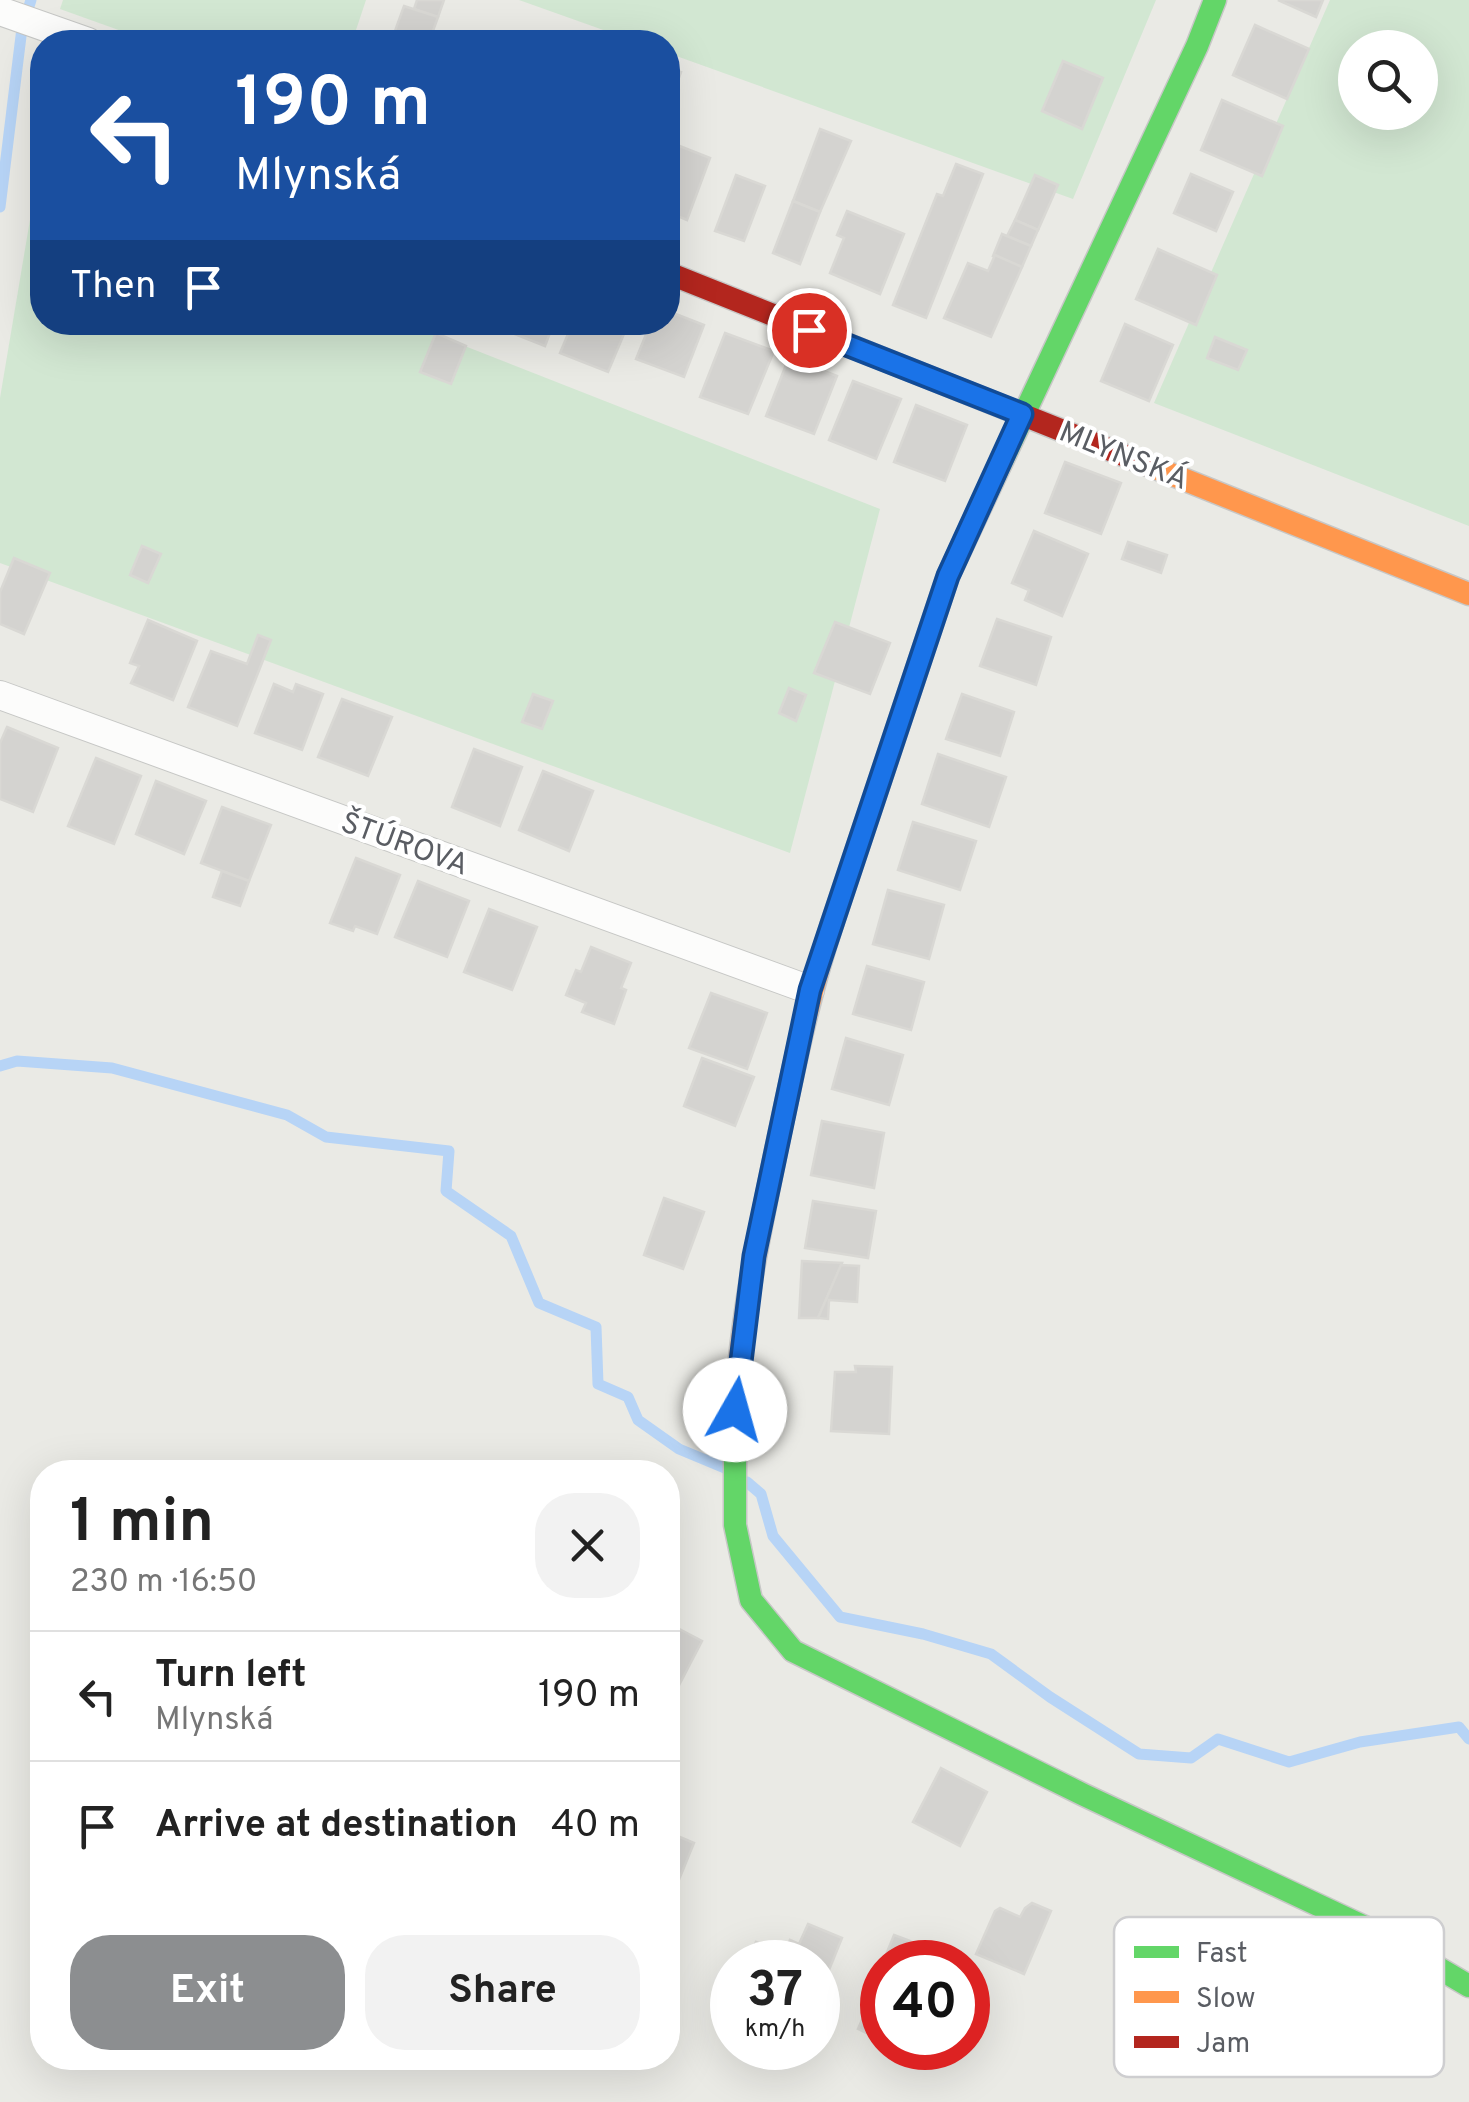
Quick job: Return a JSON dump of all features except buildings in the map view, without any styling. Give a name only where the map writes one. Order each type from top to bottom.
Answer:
[{"type":"street","points":[[1215,0],[1197,46],[948,576],[810,990],[754,1256],[735,1410],[735,1525],[751,1600],[793,1651],[1344,1917]]},
{"type":"street","points":[[3,12],[57,30]]},
{"type":"street","name":"MLYNSKÁ","points":[[680,278],[1469,594]]},
{"type":"street","name":"ŠTÚROVA","points":[[0,695],[810,990]]},
{"type":"street","points":[[1444,1971],[1469,1986]]},
{"type":"green space","points":[[63,0],[366,0],[356,30],[119,30],[60,9]]},
{"type":"green space","points":[[519,0],[1156,0],[1073,199],[680,57],[680,30],[603,30]]},
{"type":"green space","points":[[1330,0],[1469,0],[1469,526],[1154,403]]},
{"type":"green space","points":[[30,220],[30,335],[437,335],[880,509],[790,853],[0,563],[0,398]]},
{"type":"waterway","points":[[0,207],[22,28],[31,0]]},
{"type":"waterway","points":[[0,1066],[17,1061],[112,1068],[287,1115],[326,1137],[449,1151],[446,1191],[511,1236],[539,1303],[596,1327],[598,1384],[628,1397],[638,1420],[679,1449],[727,1469]]},
{"type":"waterway","points":[[747,1482],[761,1494],[773,1536],[840,1617],[923,1634],[991,1654],[1139,1754],[1191,1758],[1218,1739],[1289,1762],[1360,1742],[1459,1727],[1469,1739]]},
{"type":"traffic: fast","points":[[832,924],[948,576],[1197,46],[1215,0]]},
{"type":"traffic: fast","points":[[735,1446],[735,1525],[751,1600],[793,1651],[1084,1795],[1343,1917]]},
{"type":"traffic: fast","points":[[1444,1971],[1469,1986]]},
{"type":"traffic: slow","points":[[1148,465],[1469,594]]},
{"type":"traffic: slow","points":[[735,1446],[739,1370],[755,1257],[802,1034],[832,924]]},
{"type":"traffic: jam","points":[[680,278],[1148,465]]},
{"type":"route","points":[[735,1410],[754,1256],[810,990],[948,576],[1022,414],[809,330]]}]
